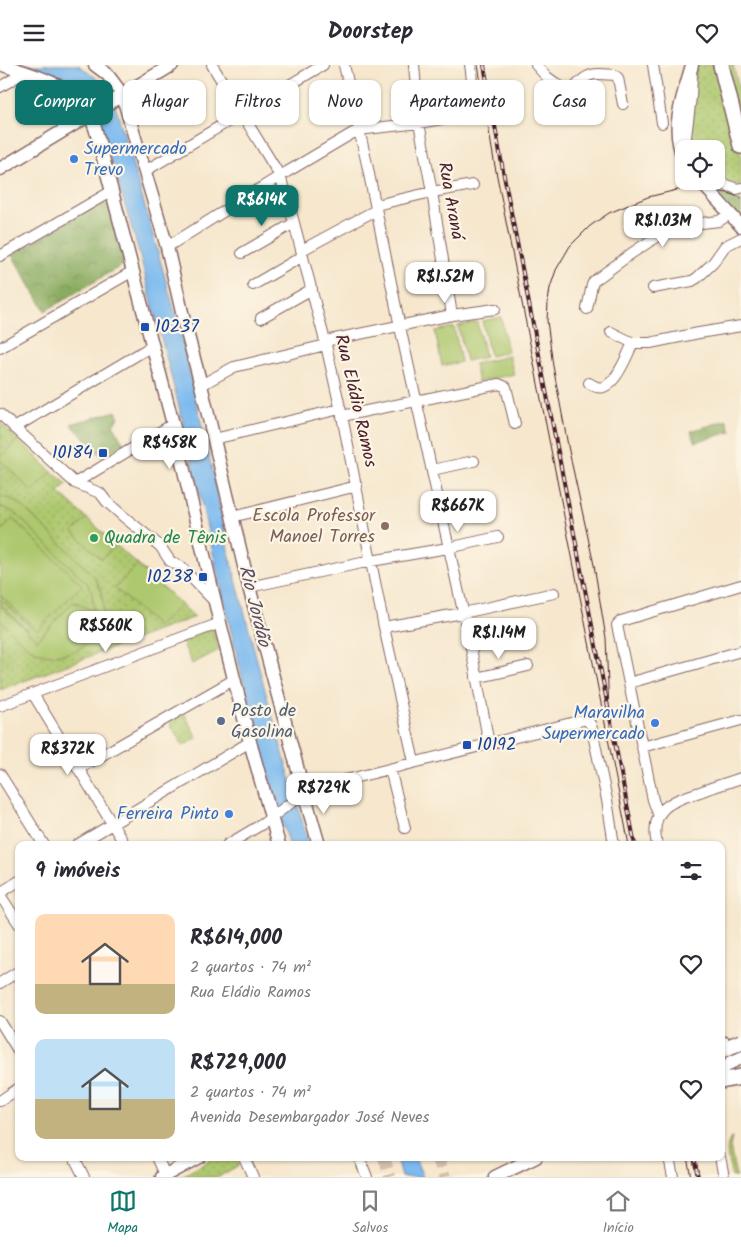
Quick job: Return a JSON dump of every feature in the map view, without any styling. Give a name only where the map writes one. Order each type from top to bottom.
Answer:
[{"type":"highway","points":[[721,65],[741,146]]},
{"type":"highway","points":[[725,1080],[741,1077]]},
{"type":"main road","points":[[4,65],[48,80]]},
{"type":"main road","points":[[95,65],[107,74],[120,96],[145,171],[167,247],[301,795],[318,841]]},
{"type":"main road","points":[[113,100],[172,65]]},
{"type":"main road","points":[[678,140],[680,108],[693,65]]},
{"type":"main road","points":[[0,169],[72,125]]},
{"type":"main road","points":[[95,125],[174,424],[220,623],[250,742],[273,816],[278,841]]},
{"type":"main road","points":[[708,190],[741,226]]},
{"type":"main road","points":[[725,1067],[741,1058]]},
{"type":"main road","points":[[725,1073],[741,1067]]},
{"type":"main road","points":[[164,1176],[192,1161]]},
{"type":"main road","points":[[495,1177],[528,1161]]},
{"type":"street","name":"Rua Eládio Ramos","points":[[212,65],[221,80]]},
{"type":"street","points":[[297,80],[323,65]]},
{"type":"street","points":[[344,65],[463,613],[489,744]]},
{"type":"street","name":"Rua Araná","points":[[414,65],[415,80]]},
{"type":"street","points":[[470,65],[471,80]]},
{"type":"street","points":[[653,65],[662,123]]},
{"type":"street","points":[[686,140],[693,65]]},
{"type":"street","points":[[538,66],[547,77],[568,93],[591,74],[614,75],[618,78],[623,104]]},
{"type":"street","points":[[0,87],[25,72]]},
{"type":"street","points":[[145,171],[221,125]]},
{"type":"street","name":"Rua Eládio Ramos","points":[[248,125],[280,176],[312,289],[326,343],[357,486],[384,627],[414,762]]},
{"type":"street","points":[[167,247],[280,176],[358,131],[404,125]]},
{"type":"street","name":"Rua Araná","points":[[419,125],[452,315]]},
{"type":"street","points":[[725,184],[737,189],[741,188]]},
{"type":"street","points":[[253,285],[376,208],[432,192],[473,185]]},
{"type":"street","points":[[0,256],[112,191]]},
{"type":"street","points":[[586,309],[594,281],[648,242],[673,228],[719,221],[730,214]]},
{"type":"street","points":[[242,253],[294,223]]},
{"type":"street","points":[[652,288],[692,281],[713,263],[725,246],[741,238]]},
{"type":"street","points":[[1,344],[134,271]]},
{"type":"street","points":[[261,318],[312,289]]},
{"type":"street","points":[[202,385],[234,367],[326,343],[452,315],[495,309]]},
{"type":"street","points":[[611,332],[633,343],[650,343],[741,327]]},
{"type":"street","points":[[589,383],[600,387],[614,379],[633,343]]},
{"type":"street","points":[[14,428],[152,346]]},
{"type":"street","points":[[214,439],[499,384],[506,387],[515,424]]},
{"type":"street","points":[[0,415],[75,483],[100,493],[107,502],[160,546],[170,561],[180,566],[216,603]]},
{"type":"street","points":[[75,483],[174,424]]},
{"type":"street","points":[[432,470],[474,461]]},
{"type":"street","points":[[232,517],[357,486]]},
{"type":"street","points":[[249,587],[498,537]]},
{"type":"street","points":[[659,816],[653,800],[617,625],[621,621],[741,585]]},
{"type":"street","points":[[384,627],[463,613],[554,593]]},
{"type":"street","points":[[0,706],[220,623]]},
{"type":"street","points":[[629,683],[741,651]]},
{"type":"street","points":[[476,679],[528,665]]},
{"type":"street","points":[[78,769],[235,679]]},
{"type":"street","points":[[33,694],[123,841]]},
{"type":"street","points":[[233,841],[273,816],[301,795],[322,786],[587,720],[591,725],[607,800],[613,841]]},
{"type":"street","points":[[642,747],[741,720]]},
{"type":"street","points":[[83,841],[250,742]]},
{"type":"street","points":[[390,769],[405,829]]},
{"type":"street","points":[[0,775],[41,841]]},
{"type":"street","points":[[656,841],[656,822],[667,806],[679,798],[741,778]]},
{"type":"street","points":[[15,884],[0,894],[15,918]]},
{"type":"street","points":[[0,983],[15,974]]},
{"type":"street","points":[[0,1021],[15,1051]]},
{"type":"street","points":[[0,1101],[15,1091]]},
{"type":"street","points":[[76,1161],[84,1177]]},
{"type":"street","points":[[158,1161],[164,1176]]},
{"type":"street","points":[[246,1161],[253,1177]]},
{"type":"street","points":[[361,1161],[367,1177]]},
{"type":"street","points":[[670,1161],[673,1177]]},
{"type":"street","points":[[721,1161],[724,1177]]},
{"type":"green space","points":[[696,65],[719,65],[741,154],[741,186],[725,182],[725,140],[691,140]]},
{"type":"green space","points":[[724,65],[733,65],[741,97],[741,129]]},
{"type":"green space","points":[[714,191],[741,200],[741,220]]},
{"type":"green space","points":[[107,199],[109,200],[126,263],[45,311],[12,255]]},
{"type":"green space","points":[[501,317],[508,352],[490,356],[482,321]]},
{"type":"green space","points":[[477,322],[485,357],[466,361],[458,326]]},
{"type":"green space","points":[[454,327],[461,362],[442,366],[435,331]]},
{"type":"green space","points":[[509,356],[514,374],[478,382],[474,364]]},
{"type":"green space","points":[[116,411],[119,418],[113,424],[124,444],[102,457],[71,424]]},
{"type":"green space","points":[[727,420],[731,432],[695,442],[691,431]]},
{"type":"green space","points":[[0,422],[67,484],[59,493],[195,617],[0,690]]},
{"type":"green space","points":[[18,439],[52,472],[33,492],[0,460],[0,457]]},
{"type":"green space","points":[[0,496],[22,506],[94,576],[103,599],[101,622],[97,632],[90,641],[80,648],[68,653],[51,655],[35,651],[24,644],[0,620],[0,606],[37,640],[73,602],[94,611],[92,592],[87,583],[16,514],[0,506]]},
{"type":"green space","name":"Quadra de Tênis","points":[[87,518],[116,545],[101,559],[73,532]]},
{"type":"green space","points":[[13,519],[82,585],[37,630],[0,595],[0,532]]},
{"type":"green space","points":[[137,565],[181,604],[158,627],[115,588]]},
{"type":"green space","points":[[0,599],[30,626],[27,630],[0,603]]},
{"type":"green space","points":[[212,628],[219,650],[192,664],[182,641]]},
{"type":"green space","points":[[184,713],[197,738],[183,746],[169,722]]},
{"type":"green space","points":[[731,1138],[730,1147],[736,1177],[732,1177],[728,1157],[728,1147]]},
{"type":"green space","points":[[209,1161],[237,1161],[239,1165],[218,1177],[180,1177]]},
{"type":"water","name":"Rio Jordão","points":[[29,65],[78,65],[98,80],[60,80]]},
{"type":"water","name":"Rio Jordão","points":[[113,98],[178,323],[214,478],[228,549],[262,679],[308,841],[289,841],[254,726],[182,418],[137,245],[99,125],[113,125]]},
{"type":"water","points":[[397,1161],[416,1161],[423,1177],[401,1177]]},
{"type":"tunnel","points":[[385,1161],[390,1177]]},
{"type":"tunnel","points":[[439,1161],[445,1177]]},
{"type":"tram line","points":[[478,65],[494,161],[628,841]]},
{"type":"tram line","points":[[609,711],[606,638],[594,565],[553,366],[547,321],[550,288],[556,270],[570,246],[590,226],[609,213],[648,197],[677,190],[698,188],[728,193],[741,198]]},
{"type":"tram line","points":[[688,1161],[691,1177]]},
{"type":"railway","points":[[484,65],[634,841]]},
{"type":"railway","points":[[695,1161],[698,1177]]},
{"type":"place","name":"Supermercado Trevo","points":[[74,159]]},
{"type":"place","name":"10237","points":[[145,327]]},
{"type":"place","name":"10184","points":[[103,453]]},
{"type":"place","name":"Escola Professor Manoel Torres","points":[[385,526]]},
{"type":"place","name":"Quadra de Tênis","points":[[94,538]]},
{"type":"place","name":"10238","points":[[203,577]]},
{"type":"place","name":"Posto de Gasolina","points":[[221,721]]},
{"type":"place","name":"Maravilha Supermercado","points":[[655,723]]},
{"type":"place","name":"10192","points":[[467,745]]},
{"type":"place","name":"Ferreira Pinto","points":[[229,814]]}]
